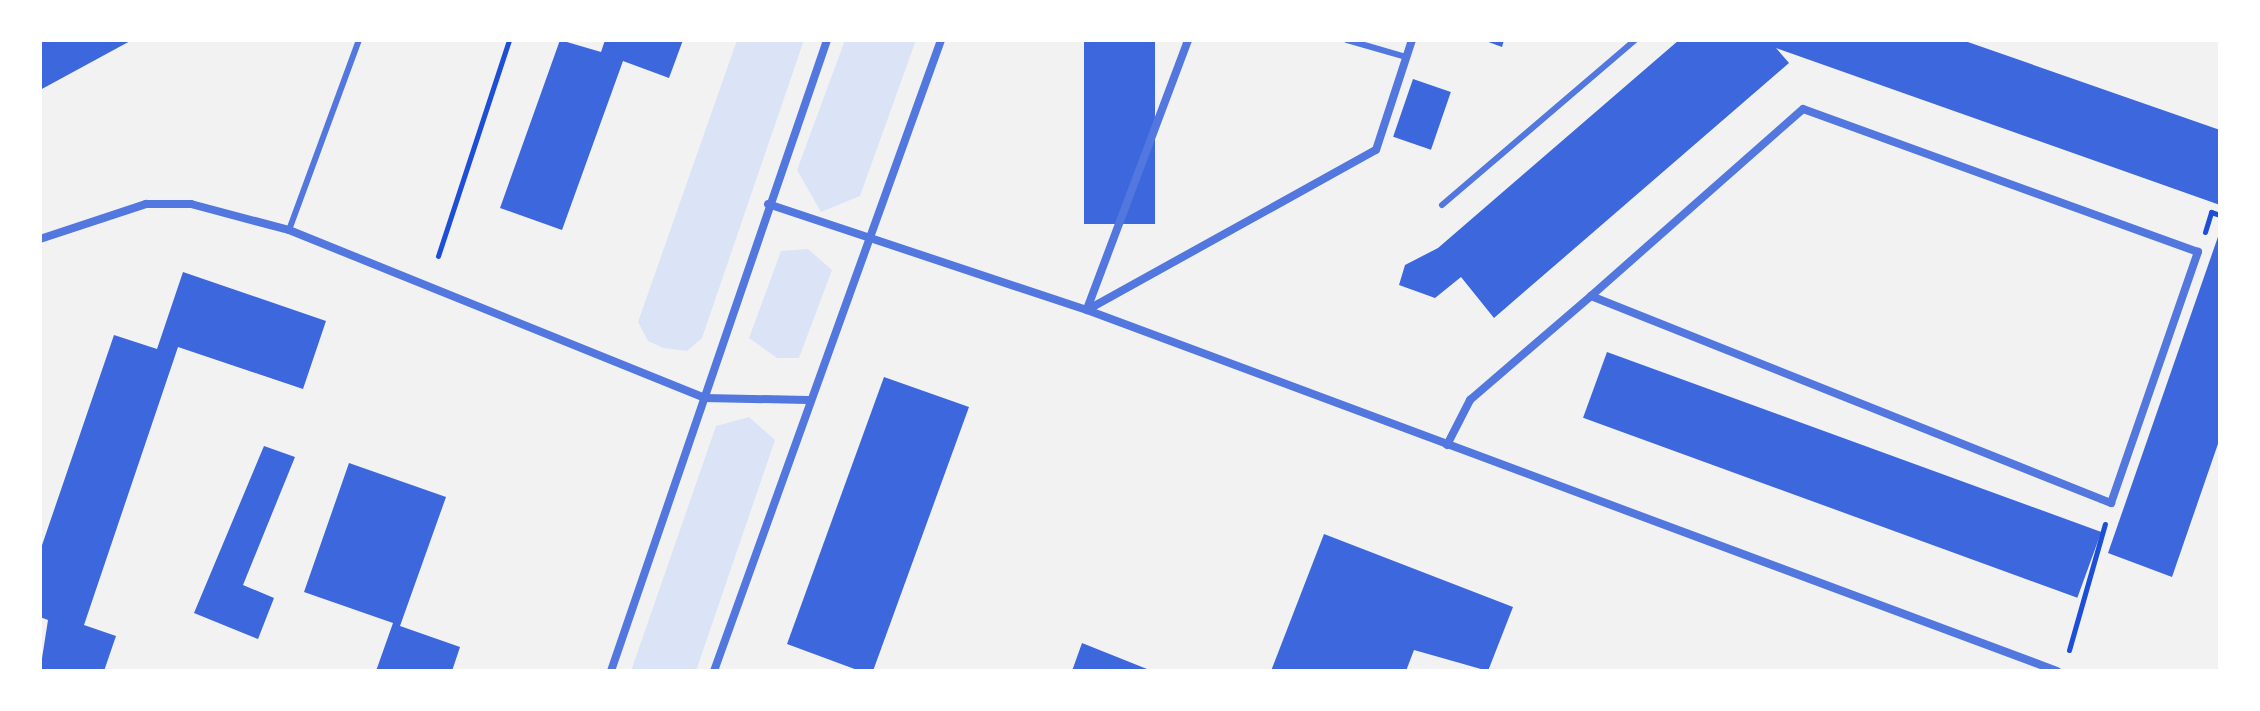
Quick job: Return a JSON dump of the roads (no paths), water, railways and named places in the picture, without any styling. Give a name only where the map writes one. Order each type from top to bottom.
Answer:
[{"type":"street","points":[[611,671],[768,204],[827,40]]},
{"type":"street","points":[[714,671],[808,400],[870,240],[941,40]]},
{"type":"street","points":[[1087,310],[1188,40]]},
{"type":"street","points":[[1087,310],[1376,150],[1412,40]]},
{"type":"street","points":[[1447,445],[1470,400],[1803,109],[2198,252],[2111,503],[1591,296]]},
{"type":"street","points":[[40,239],[146,204],[191,204],[289,230],[704,398],[808,400]]},
{"type":"street","points":[[768,204],[1087,310],[2057,671]]},
{"type":"lane","points":[[289,230],[359,40]]},
{"type":"lane","points":[[1347,40],[1406,57]]},
{"type":"lane","points":[[1442,205],[1635,40]]}]
